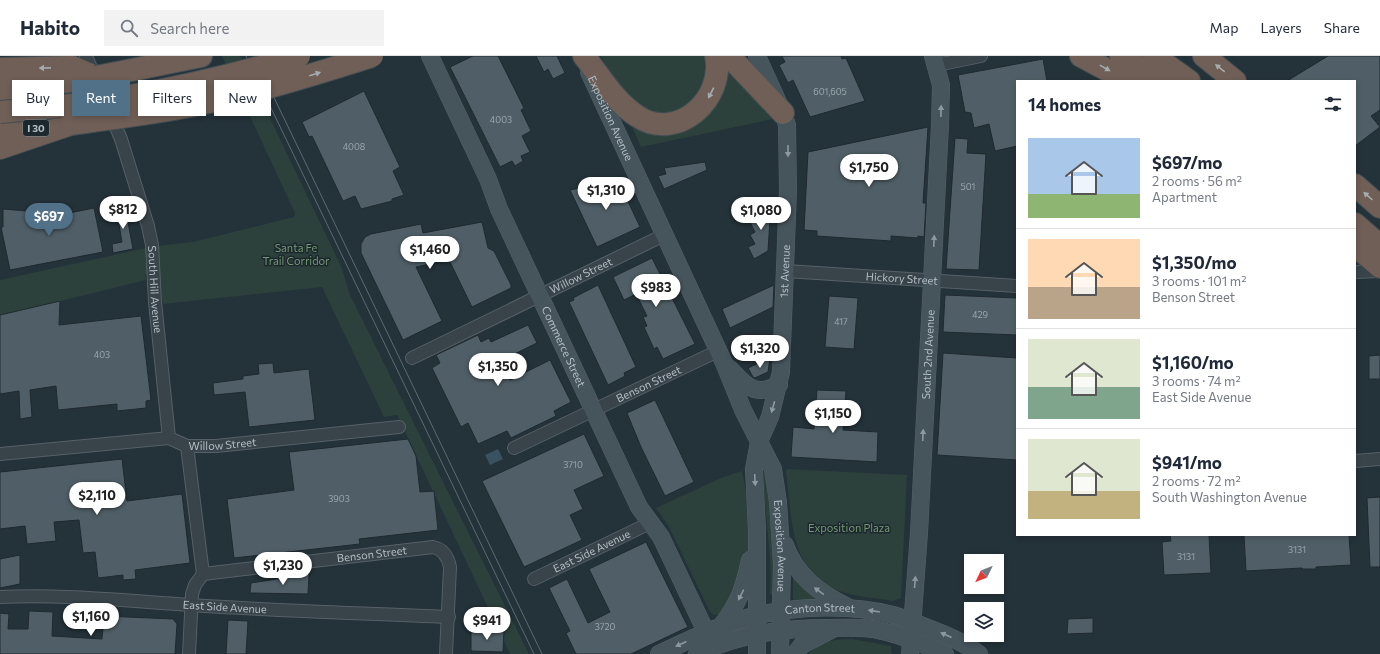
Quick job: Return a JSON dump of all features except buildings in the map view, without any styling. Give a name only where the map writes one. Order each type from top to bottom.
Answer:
[{"type":"highway","points":[[0,89],[20,88],[96,78],[201,56]]},
{"type":"highway","points":[[0,104],[77,96],[179,79],[269,56]]},
{"type":"highway","points":[[0,112],[69,105],[142,94],[224,77],[299,56]]},
{"type":"highway","name":"I 30","points":[[0,130],[71,124],[153,113],[229,98],[304,78],[372,56]]},
{"type":"highway","points":[[584,56],[623,105],[637,116],[648,122],[667,124],[688,118],[708,99],[717,77],[716,56]]},
{"type":"highway","points":[[729,56],[784,113]]},
{"type":"highway","points":[[1081,56],[1126,80]]},
{"type":"highway","points":[[1121,56],[1159,80]]},
{"type":"highway","points":[[1154,56],[1188,80]]},
{"type":"highway","points":[[1167,56],[1200,80]]},
{"type":"highway","points":[[1204,56],[1234,80]]},
{"type":"highway","points":[[0,69],[72,67],[96,78]]},
{"type":"highway","points":[[0,148],[71,124]]},
{"type":"highway","points":[[1356,186],[1380,207]]},
{"type":"highway","points":[[1356,213],[1380,234]]},
{"type":"highway","points":[[1356,225],[1380,246]]},
{"type":"highway","points":[[1356,246],[1380,267]]},
{"type":"main road","name":"Commerce Street","points":[[430,56],[488,179],[499,209],[639,507],[667,547],[714,629]]},
{"type":"main road","name":"Exposition Avenue","points":[[581,56],[759,442],[773,469],[780,531],[782,611],[780,654]]},
{"type":"main road","name":"1st Avenue","points":[[757,56],[784,113],[788,137],[786,271],[779,385],[770,417],[759,442]]},
{"type":"main road","name":"South 2nd Avenue","points":[[910,647],[919,533],[941,85],[935,61]]},
{"type":"main road","points":[[721,357],[745,384],[756,390],[761,391],[779,385]]},
{"type":"main road","name":"Exposition Avenue","points":[[757,654],[757,530],[754,469],[759,442]]},
{"type":"main road","points":[[714,629],[732,612],[743,590],[757,530]]},
{"type":"main road","points":[[780,531],[789,556],[807,581],[821,593],[853,609]]},
{"type":"main road","name":"Canton Street","points":[[659,654],[714,629],[757,615],[806,609],[853,609],[886,614],[912,621],[954,639],[979,654]]},
{"type":"main road","name":"Canton Street","points":[[700,652],[757,634],[781,629],[858,627],[889,633],[910,647],[945,654]]},
{"type":"main road","points":[[795,654],[802,645],[835,628]]},
{"type":"main road","points":[[700,652],[716,650],[731,654]]},
{"type":"street","name":"South Hill Avenue","points":[[86,56],[121,139],[148,226],[152,245],[155,302],[169,438]]},
{"type":"street","points":[[935,61],[981,56]]},
{"type":"street","name":"Willow Street","points":[[412,358],[664,235]]},
{"type":"street","name":"Hickory Street","points":[[786,271],[1016,286]]},
{"type":"street","points":[[1356,272],[1380,271]]},
{"type":"street","name":"Benson Street","points":[[514,448],[594,410],[721,357]]},
{"type":"street","name":"Willow Street","points":[[0,454],[169,438],[187,446],[216,446],[399,427]]},
{"type":"street","points":[[187,446],[203,574],[195,585],[192,605],[189,654]]},
{"type":"street","points":[[1356,461],[1380,459]]},
{"type":"street","name":"East Side Avenue","points":[[534,579],[650,523]]},
{"type":"street","name":"Benson Street","points":[[203,574],[433,547],[439,548],[444,553],[450,567],[449,617]]},
{"type":"street","name":"East Side Avenue","points":[[0,597],[26,596],[128,600],[192,605],[449,617]]},
{"type":"street","points":[[446,654],[449,617]]},
{"type":"green space","name":"Santa Fe Trail Corridor","points":[[222,56],[240,56],[252,80],[233,80]]},
{"type":"green space","points":[[601,56],[745,56],[773,119],[641,147]]},
{"type":"green space","name":"Santa Fe Trail Corridor","points":[[250,116],[269,116],[341,266],[350,295],[529,654],[510,654],[397,415],[384,417],[322,287],[163,304],[157,272],[145,275],[146,280],[0,316],[0,280],[146,248],[145,262],[156,261],[157,246],[193,242],[294,217],[295,213]]},
{"type":"green space","name":"Exposition Plaza","points":[[764,465],[776,539],[773,598],[770,592],[771,576]]},
{"type":"green space","name":"Exposition Plaza","points":[[787,469],[907,475],[901,598],[893,601],[859,596],[839,591],[823,583],[810,571],[796,542],[792,525],[786,472]]},
{"type":"green space","points":[[742,471],[747,499],[749,529],[748,560],[740,587],[720,614],[714,615],[710,612],[669,527],[656,508],[721,478]]},
{"type":"green space","points":[[793,572],[827,600],[795,601],[793,599]]},
{"type":"green space","points":[[852,639],[891,646],[892,654],[808,654],[823,643]]},
{"type":"water","points":[[498,449],[503,459],[490,465],[485,455]]},
{"type":"tram line","points":[[246,56],[534,654]]},
{"type":"tram line","points":[[254,56],[542,654]]}]
